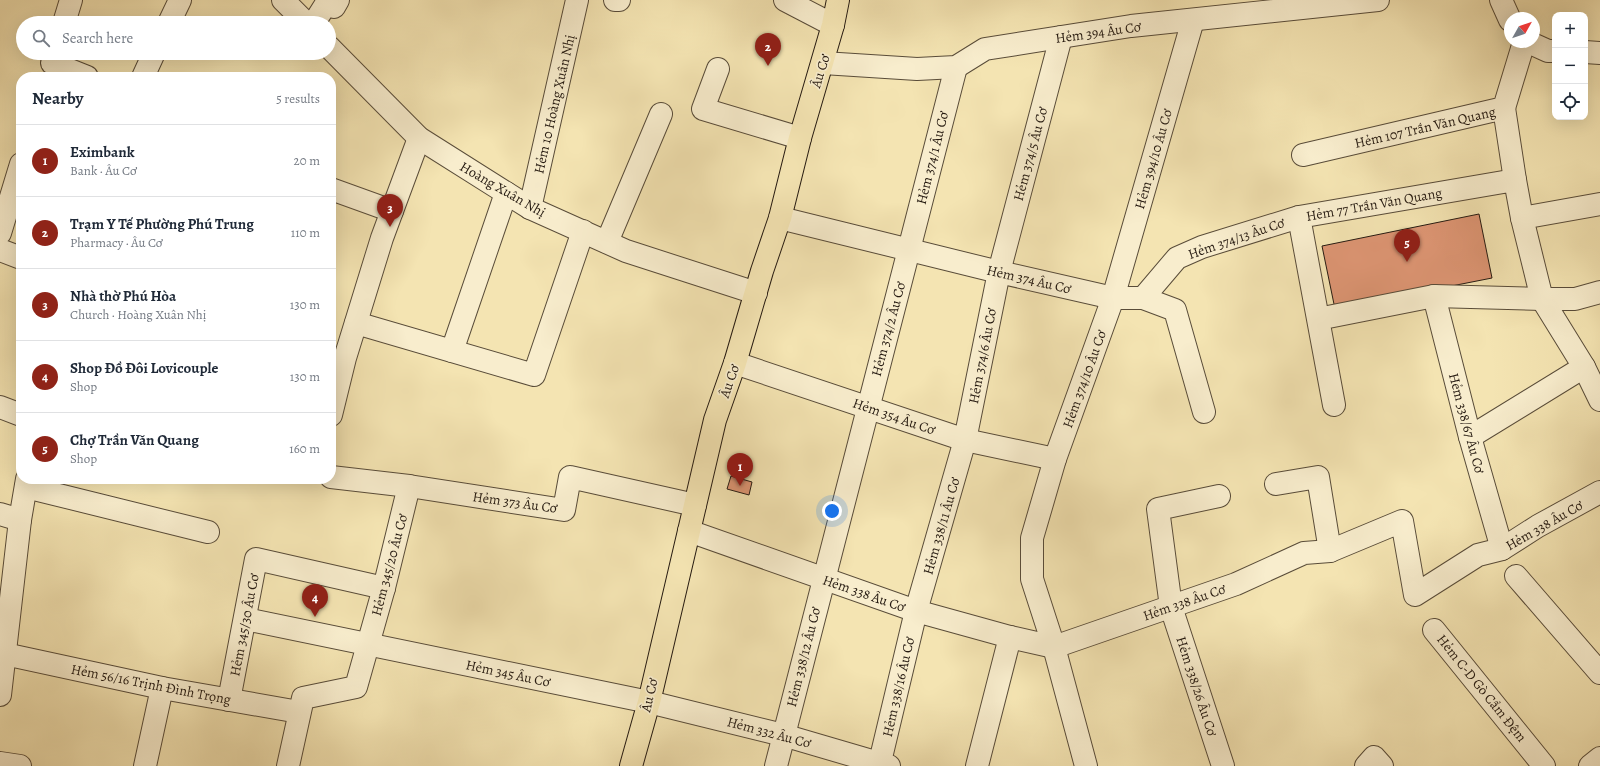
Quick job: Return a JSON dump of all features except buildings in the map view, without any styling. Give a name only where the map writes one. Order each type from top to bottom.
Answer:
[{"type":"main road","name":"Âu Cơ","points":[[631,766],[648,702],[715,420],[735,363],[780,218],[800,138],[822,63],[838,0]]},
{"type":"street","points":[[66,16],[71,0]]},
{"type":"street","points":[[172,16],[180,0]]},
{"type":"street","points":[[283,0],[299,16]]},
{"type":"street","points":[[318,16],[326,4],[334,7],[338,0]]},
{"type":"street","name":"Hẻm 10 Hoàng Xuân Nhị","points":[[530,208],[577,0]]},
{"type":"street","points":[[785,0],[832,25]]},
{"type":"street","name":"Hẻm 394 Âu Cơ","points":[[822,63],[917,69],[956,67],[985,49],[1131,26],[1378,0]]},
{"type":"street","points":[[1501,0],[1506,12]]},
{"type":"street","name":"Hẻm 394/10 Âu Cơ","points":[[1113,298],[1193,20]]},
{"type":"street","name":"Hẻm 374/5 Âu Cơ","points":[[999,272],[1061,37]]},
{"type":"street","points":[[1540,47],[1552,51]]},
{"type":"street","name":"Hẻm 107 Trần Văn Quang","points":[[1303,155],[1504,108],[1522,48]]},
{"type":"street","points":[[1588,52],[1600,53]]},
{"type":"street","name":"Hoàng Xuân Nhị","points":[[336,54],[419,138],[530,208],[626,251],[756,293]]},
{"type":"street","points":[[145,72],[151,60]]},
{"type":"street","points":[[51,64],[73,72]]},
{"type":"street","name":"Hẻm 374/1 Âu Cơ","points":[[909,250],[956,67]]},
{"type":"street","points":[[718,69],[703,109],[800,138]]},
{"type":"street","points":[[1504,108],[1522,218],[1542,299],[1584,367],[1600,400]]},
{"type":"street","points":[[607,242],[661,114]]},
{"type":"street","points":[[336,371],[338,356],[356,323],[382,238],[419,138]]},
{"type":"street","points":[[0,232],[16,180]]},
{"type":"street","name":"Hẻm 77 Trần Văn Quang","points":[[1334,405],[1299,217],[1515,180]]},
{"type":"street","points":[[336,191],[392,211]]},
{"type":"street","points":[[452,351],[506,193]]},
{"type":"street","points":[[1522,218],[1600,204]]},
{"type":"street","name":"Hẻm 374/13 Âu Cơ","points":[[1143,298],[1176,258],[1202,247],[1299,217]]},
{"type":"street","name":"Hẻm 374 Âu Cơ","points":[[780,218],[999,272],[1113,298],[1143,298],[1175,310],[1204,412]]},
{"type":"street","points":[[356,323],[534,375],[583,232]]},
{"type":"street","points":[[0,250],[16,256]]},
{"type":"street","name":"Hẻm 374/2 Âu Cơ","points":[[823,579],[909,250]]},
{"type":"street","name":"Hẻm 374/6 Âu Cơ","points":[[966,440],[999,272]]},
{"type":"street","points":[[1318,319],[1434,296],[1574,299],[1600,292]]},
{"type":"street","name":"Hẻm 338/67 Âu Cơ","points":[[1434,296],[1470,437],[1502,550]]},
{"type":"street","name":"Hẻm 374/10 Âu Cơ","points":[[1086,766],[1054,647],[1032,579],[1032,538],[1055,459],[1113,298]]},
{"type":"street","name":"Hẻm 354 Âu Cơ","points":[[735,363],[966,440],[1055,459]]},
{"type":"street","points":[[1470,437],[1584,367]]},
{"type":"street","points":[[0,407],[16,413]]},
{"type":"street","name":"Hẻm 338/11 Âu Cơ","points":[[916,612],[966,440]]},
{"type":"street","name":"Hẻm 373 Âu Cơ","points":[[336,478],[409,486],[564,510],[570,477],[695,505]]},
{"type":"street","points":[[1276,484],[1318,477],[1330,551]]},
{"type":"street","points":[[0,695],[10,517],[26,484]]},
{"type":"street","points":[[30,484],[208,532]]},
{"type":"street","name":"Hẻm 345/20 Âu Cơ","points":[[299,712],[303,698],[356,687],[384,588],[409,486]]},
{"type":"street","name":"Hẻm 338 Âu Cơ","points":[[689,531],[916,612],[1054,647],[1236,584],[1304,553],[1330,551],[1402,521],[1415,595],[1478,555],[1502,550],[1538,526],[1600,492]]},
{"type":"street","name":"Hẻm 338/26 Âu Cơ","points":[[1219,496],[1158,509],[1170,607],[1222,766]]},
{"type":"street","name":"Hẻm 345/30 Âu Cơ","points":[[229,700],[256,559],[384,588]]},
{"type":"street","points":[[1516,576],[1600,673]]},
{"type":"street","name":"Hẻm 338/12 Âu Cơ","points":[[776,766],[823,579]]},
{"type":"street","name":"Hẻm 338/16 Âu Cơ","points":[[882,765],[916,612]]},
{"type":"street","name":"Hẻm 345 Âu Cơ","points":[[245,619],[368,643],[648,702]]},
{"type":"street","name":"Hẻm C-D Gò Cẩm Đệm","points":[[1434,630],[1544,766]]},
{"type":"street","points":[[977,766],[1010,637]]},
{"type":"street","name":"Hẻm 56/16 Trịnh Đình Trọng","points":[[2,654],[162,688],[299,712]]},
{"type":"street","points":[[144,766],[162,688]]},
{"type":"street","name":"Hẻm 332 Âu Cơ","points":[[648,702],[783,735],[882,765]]},
{"type":"street","points":[[288,766],[299,712]]},
{"type":"street","points":[[1590,766],[1600,758]]},
{"type":"street","points":[[0,763],[20,766]]},
{"type":"place","name":"Trạm Y Tế Phường Phú Trung","points":[[768,66]]},
{"type":"place","name":"Nhà thờ Phú Hòa","points":[[390,227]]},
{"type":"place","name":"Chợ Trần Văn Quang","points":[[1407,262]]},
{"type":"place","name":"Eximbank","points":[[740,486]]},
{"type":"place","name":"Shop Đồ Đôi Lovicouple","points":[[315,617]]}]
